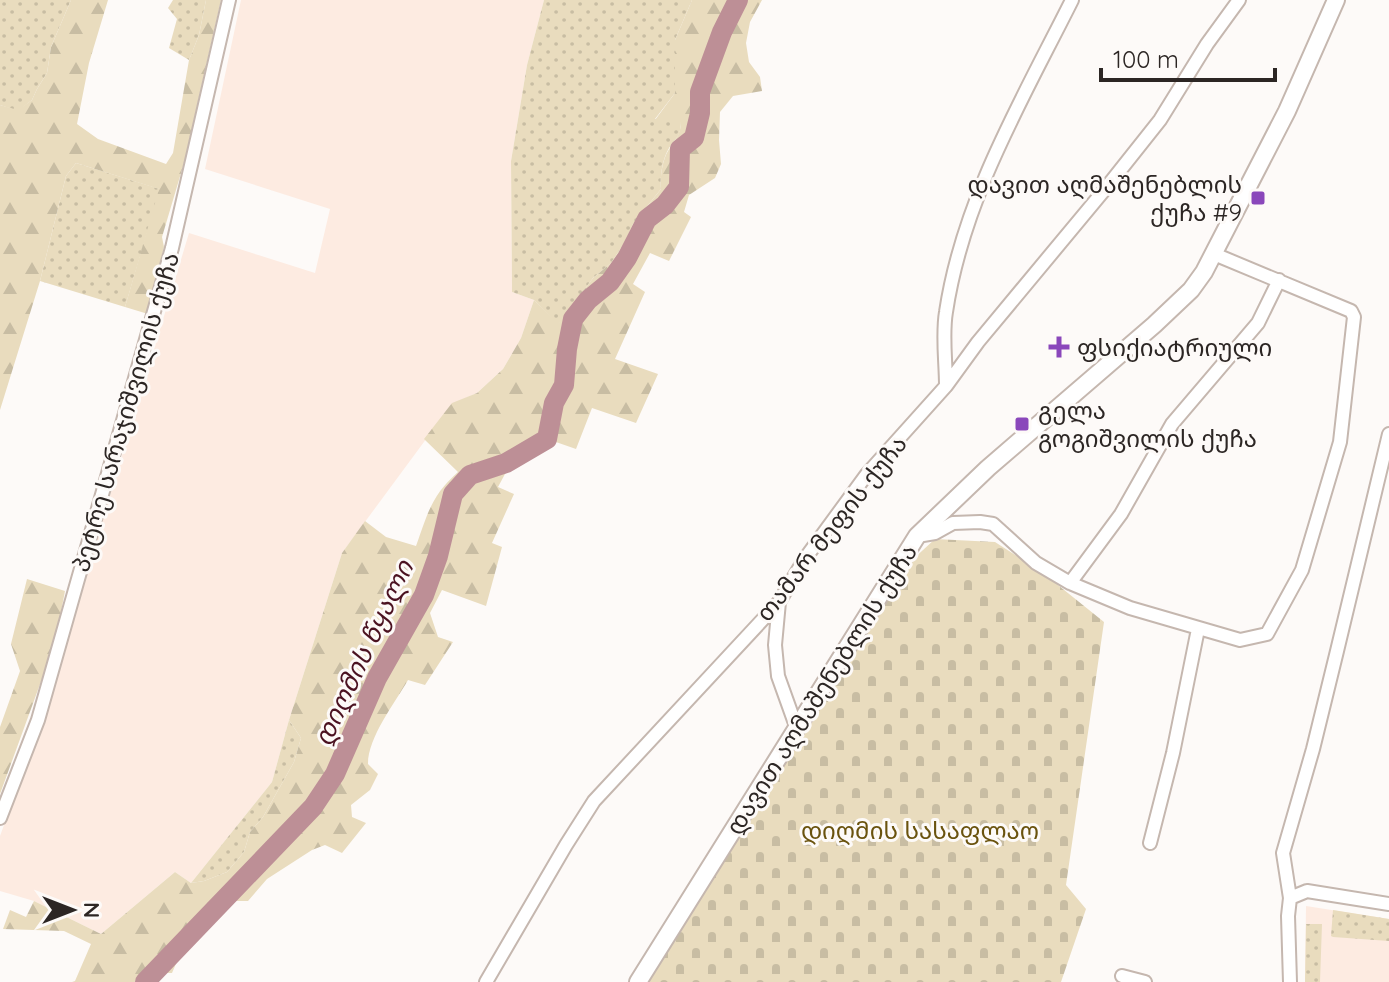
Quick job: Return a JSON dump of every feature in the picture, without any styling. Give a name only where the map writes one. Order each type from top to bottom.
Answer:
[{"type":"street","name":"პეტრე სარაჯიშვილის ქუჩა","points":[[0,818],[38,720],[169,260],[229,0]]},
{"type":"street","points":[[946,386],[945,316],[954,268],[974,202],[1032,76],[1072,0]]},
{"type":"street","name":"თამარ მეფის ქუჩა","points":[[486,982],[594,801],[779,602],[804,560],[867,474],[946,386],[978,342],[1160,120],[1207,44],[1239,0]]},
{"type":"street","name":"დავით აღმაშენებლის ქუჩა","points":[[638,982],[917,536],[988,468],[1191,290],[1214,254],[1287,111],[1336,0]]},
{"type":"street","points":[[917,536],[935,533],[953,523],[993,524],[1036,563],[1070,583],[1130,608],[1240,640],[1267,634],[1302,570],[1340,442],[1353,313],[1214,254]]},
{"type":"street","points":[[1070,583],[1121,514],[1172,424],[1258,323],[1279,280]]},
{"type":"street","points":[[1290,982],[1290,898],[1283,853],[1316,735],[1389,434]]},
{"type":"street","points":[[779,602],[775,645],[778,676],[797,729]]},
{"type":"street","points":[[1150,843],[1173,753],[1198,629]]},
{"type":"street","points":[[1290,898],[1307,891],[1389,904]]},
{"type":"street","points":[[1122,976],[1145,982]]},
{"type":"shaded area","points":[[241,0],[544,0],[527,65],[511,161],[512,292],[534,300],[521,338],[503,369],[477,393],[452,404],[342,553],[272,782],[191,883],[175,872],[101,934],[34,901],[0,891],[0,836],[44,715],[189,233],[315,273],[330,209],[205,169]]},
{"type":"shaded area","points":[[1306,906],[1389,919],[1389,982],[1305,982]]},
{"type":"green space","points":[[0,0],[71,0],[51,47],[47,73],[32,100],[18,111],[0,105]]},
{"type":"green space","points":[[71,0],[108,0],[89,63],[77,124],[98,139],[166,164],[173,153],[189,60],[199,35],[206,0],[221,0],[184,163],[162,237],[164,247],[148,314],[125,307],[159,189],[76,163],[66,176],[40,281],[0,410],[0,105],[18,110],[32,100],[47,73],[51,47]]},
{"type":"green space","points":[[173,0],[206,0],[199,35],[189,60],[169,48],[177,19],[168,8]]},
{"type":"green space","points":[[544,0],[692,0],[675,40],[675,93],[655,119],[681,121],[679,134],[664,159],[661,189],[633,224],[611,263],[593,278],[558,325],[534,300],[512,292],[511,161],[527,65]]},
{"type":"green space","points":[[692,0],[762,0],[750,22],[746,43],[749,62],[760,77],[762,91],[733,96],[720,112],[721,164],[715,178],[689,195],[684,212],[691,217],[669,261],[650,253],[633,284],[645,292],[615,359],[658,374],[636,423],[592,408],[576,449],[553,441],[505,474],[498,487],[514,494],[492,543],[502,547],[486,606],[442,590],[430,613],[438,637],[453,642],[425,685],[408,680],[377,732],[368,764],[378,774],[370,790],[351,805],[352,817],[366,823],[342,853],[325,845],[312,850],[267,879],[248,901],[235,901],[178,959],[172,973],[161,973],[152,982],[72,982],[91,944],[64,931],[3,929],[10,910],[26,917],[34,901],[101,934],[175,872],[191,883],[204,881],[227,872],[244,852],[250,832],[263,817],[294,762],[301,738],[289,720],[342,553],[365,521],[386,537],[416,546],[436,497],[458,472],[424,439],[452,403],[477,393],[503,369],[521,338],[534,300],[558,324],[593,278],[611,263],[633,224],[661,189],[664,159],[681,122],[655,120],[675,93],[675,40]]},
{"type":"green space","points":[[76,163],[160,189],[125,307],[40,281],[66,176]]},
{"type":"green space","name":"დიღმის სასაფლაო","points":[[935,539],[995,542],[1043,573],[1104,622],[1066,885],[1086,909],[1061,982],[648,982],[834,678],[911,561]]},
{"type":"green space","points":[[27,579],[65,591],[55,643],[0,794],[0,727],[20,671],[11,644]]},
{"type":"green space","points":[[289,720],[301,738],[294,762],[263,817],[250,832],[244,852],[227,872],[191,883],[272,782]]},
{"type":"green space","points":[[1333,910],[1389,919],[1389,941],[1331,936]]},
{"type":"green space","points":[[1306,924],[1322,924],[1320,982],[1305,982]]},
{"type":"waterway","name":"დიღმის წყალი","points":[[145,982],[313,807],[335,774],[377,678],[424,595],[438,556],[453,494],[470,475],[506,463],[547,439],[554,403],[564,385],[573,319],[588,300],[610,282],[627,258],[647,219],[665,205],[679,187],[680,149],[694,138],[700,113],[700,92],[722,32],[738,0]]},
{"type":"place","name":"დავით აღმაშენებლის ქუჩა #9","points":[[1258,198]]},
{"type":"place","name":"ფსიქიატრიული","points":[[1059,347]]},
{"type":"place","name":"გელა გოგიშვილის ქუჩა","points":[[1022,424]]}]
